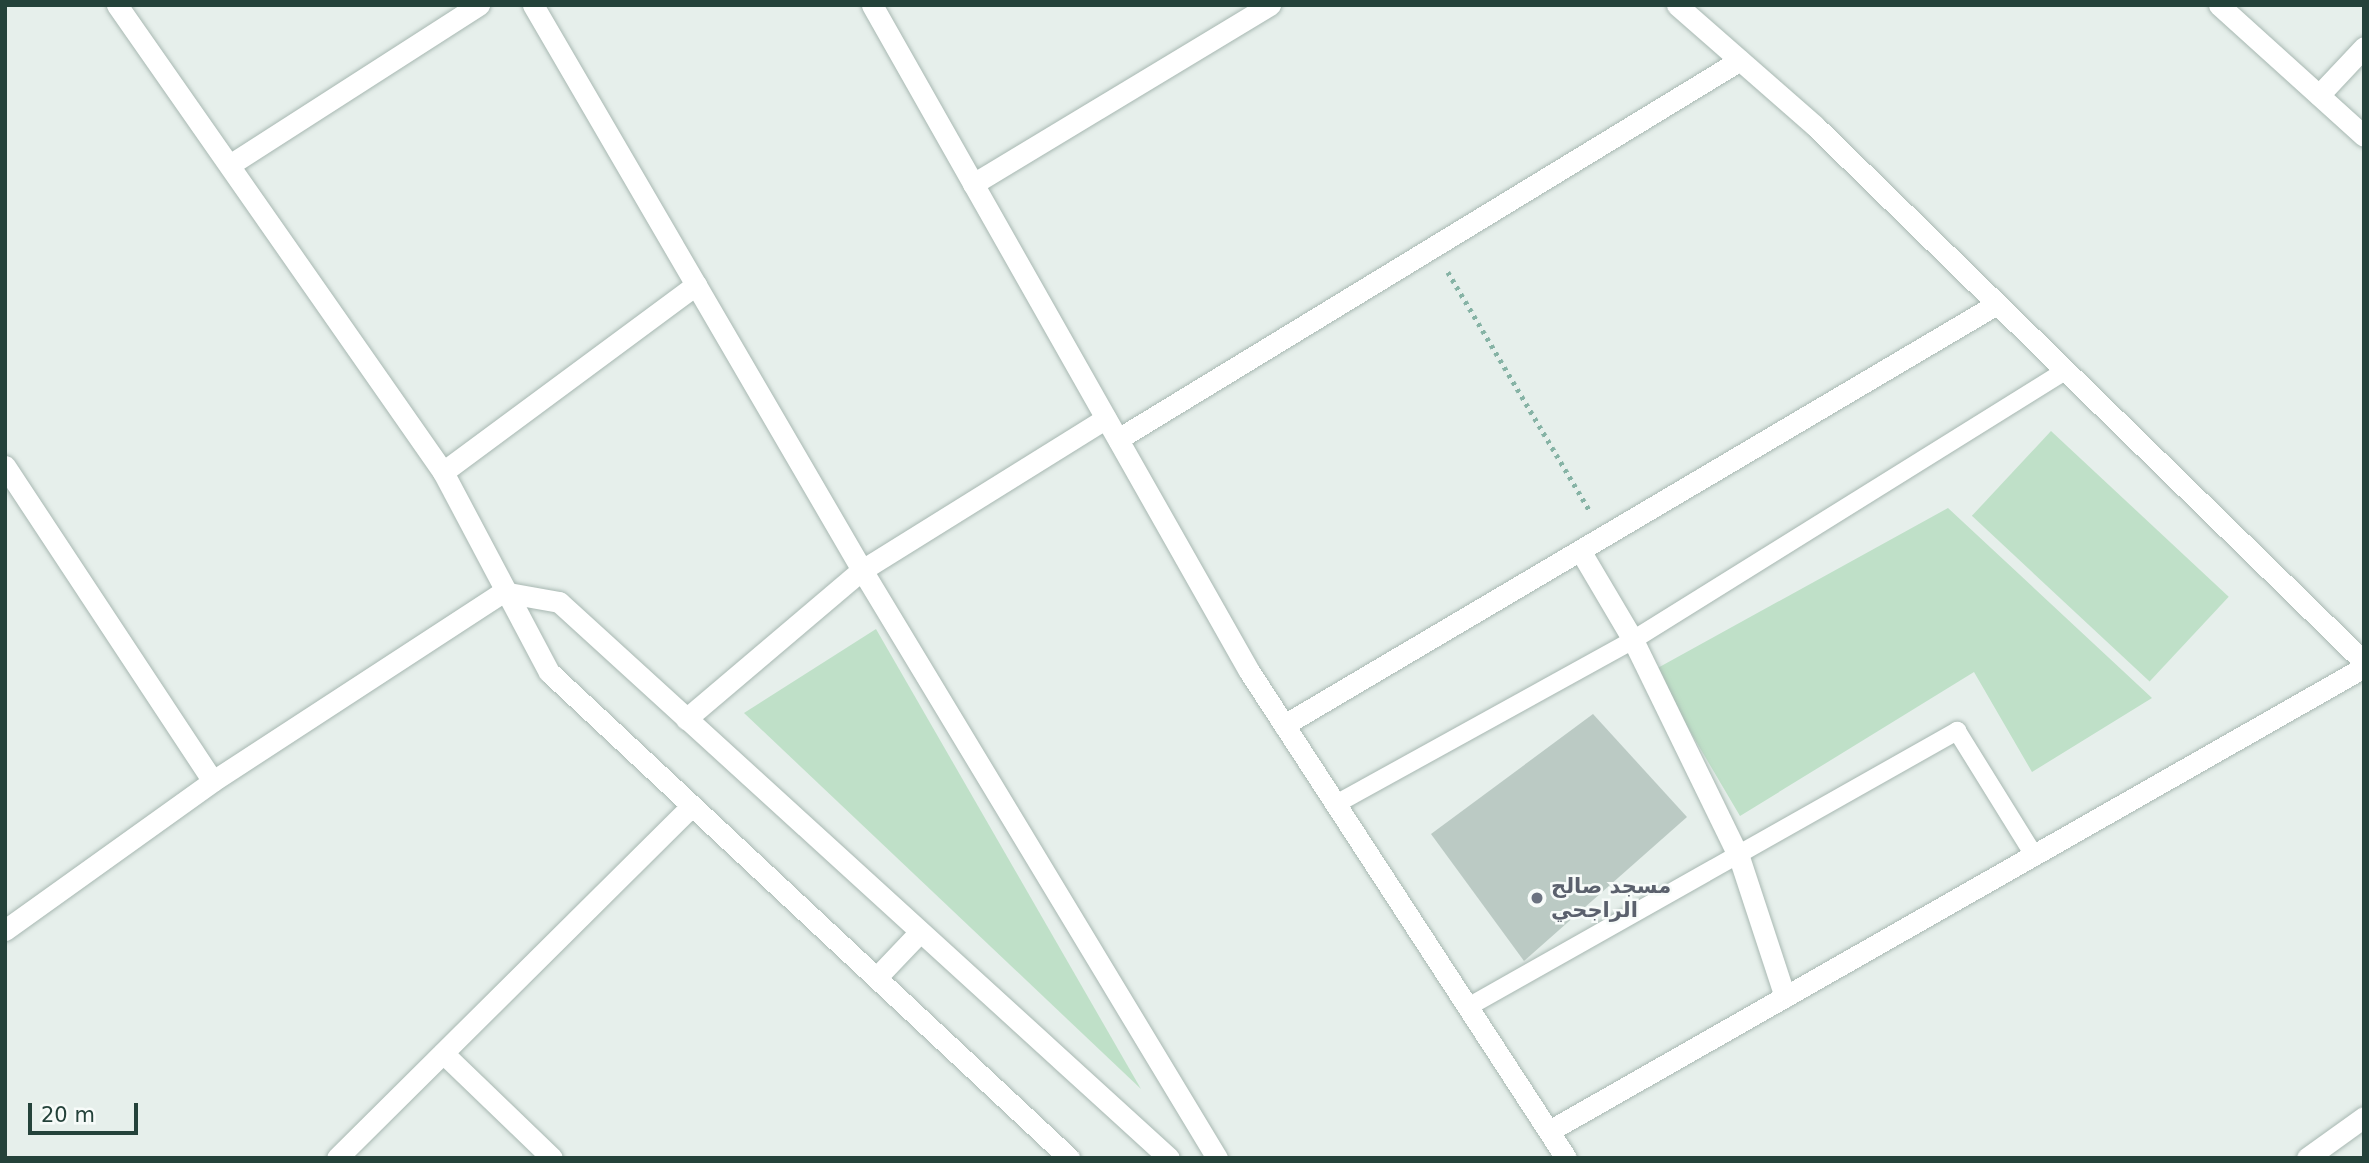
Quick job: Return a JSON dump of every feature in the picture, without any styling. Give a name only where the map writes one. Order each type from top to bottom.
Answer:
[{"type":"street","points":[[117,5],[231,164],[443,472],[503,592],[548,672],[1069,1158]]},
{"type":"street","points":[[231,164],[479,5]]},
{"type":"street","points":[[533,5],[862,570],[1217,1158]]},
{"type":"street","points":[[872,5],[1284,725],[1566,1158]]},
{"type":"street","points":[[973,184],[1270,5]]},
{"type":"street","points":[[1677,5],[1814,125],[1995,305],[2364,662]]},
{"type":"street","points":[[2219,5],[2364,136]]},
{"type":"street","points":[[2319,95],[2364,47]]},
{"type":"street","points":[[1118,439],[1740,60]]},
{"type":"street","points":[[443,472],[696,285]]},
{"type":"street","points":[[1284,725],[1581,552],[1995,305]]},
{"type":"street","points":[[686,719],[862,570],[1106,418]]},
{"type":"street","points":[[5,466],[213,781]]},
{"type":"street","points":[[1581,552],[1633,640],[1740,858],[1785,997]]},
{"type":"street","points":[[5,930],[213,781],[503,592],[559,602],[918,934],[1169,1158]]},
{"type":"street","points":[[1549,1131],[2364,667]]},
{"type":"street","points":[[337,1158],[692,806]]},
{"type":"street","points":[[877,977],[918,934]]},
{"type":"street","points":[[443,1053],[552,1158]]},
{"type":"street","points":[[2307,1158],[2364,1117]]},
{"type":"lane","points":[[1336,804],[1633,640],[2065,371]]},
{"type":"lane","points":[[1468,1007],[1740,858],[1956,731],[2034,855]]},
{"type":"path","points":[[1433,247],[1604,536]]},
{"type":"green space","points":[[2051,431],[2229,597],[2150,682],[1972,516]]},
{"type":"green space","points":[[1948,508],[2152,698],[2032,772],[1974,672],[1740,816],[1654,670]]},
{"type":"green space","points":[[876,629],[1141,1089],[744,713]]},
{"type":"building","name":"مسجد صالح الراجحي","points":[[1593,714],[1687,817],[1524,961],[1431,834]]},
{"type":"place","name":"مسجد صالح الراجحي","points":[[1537,898]]}]
